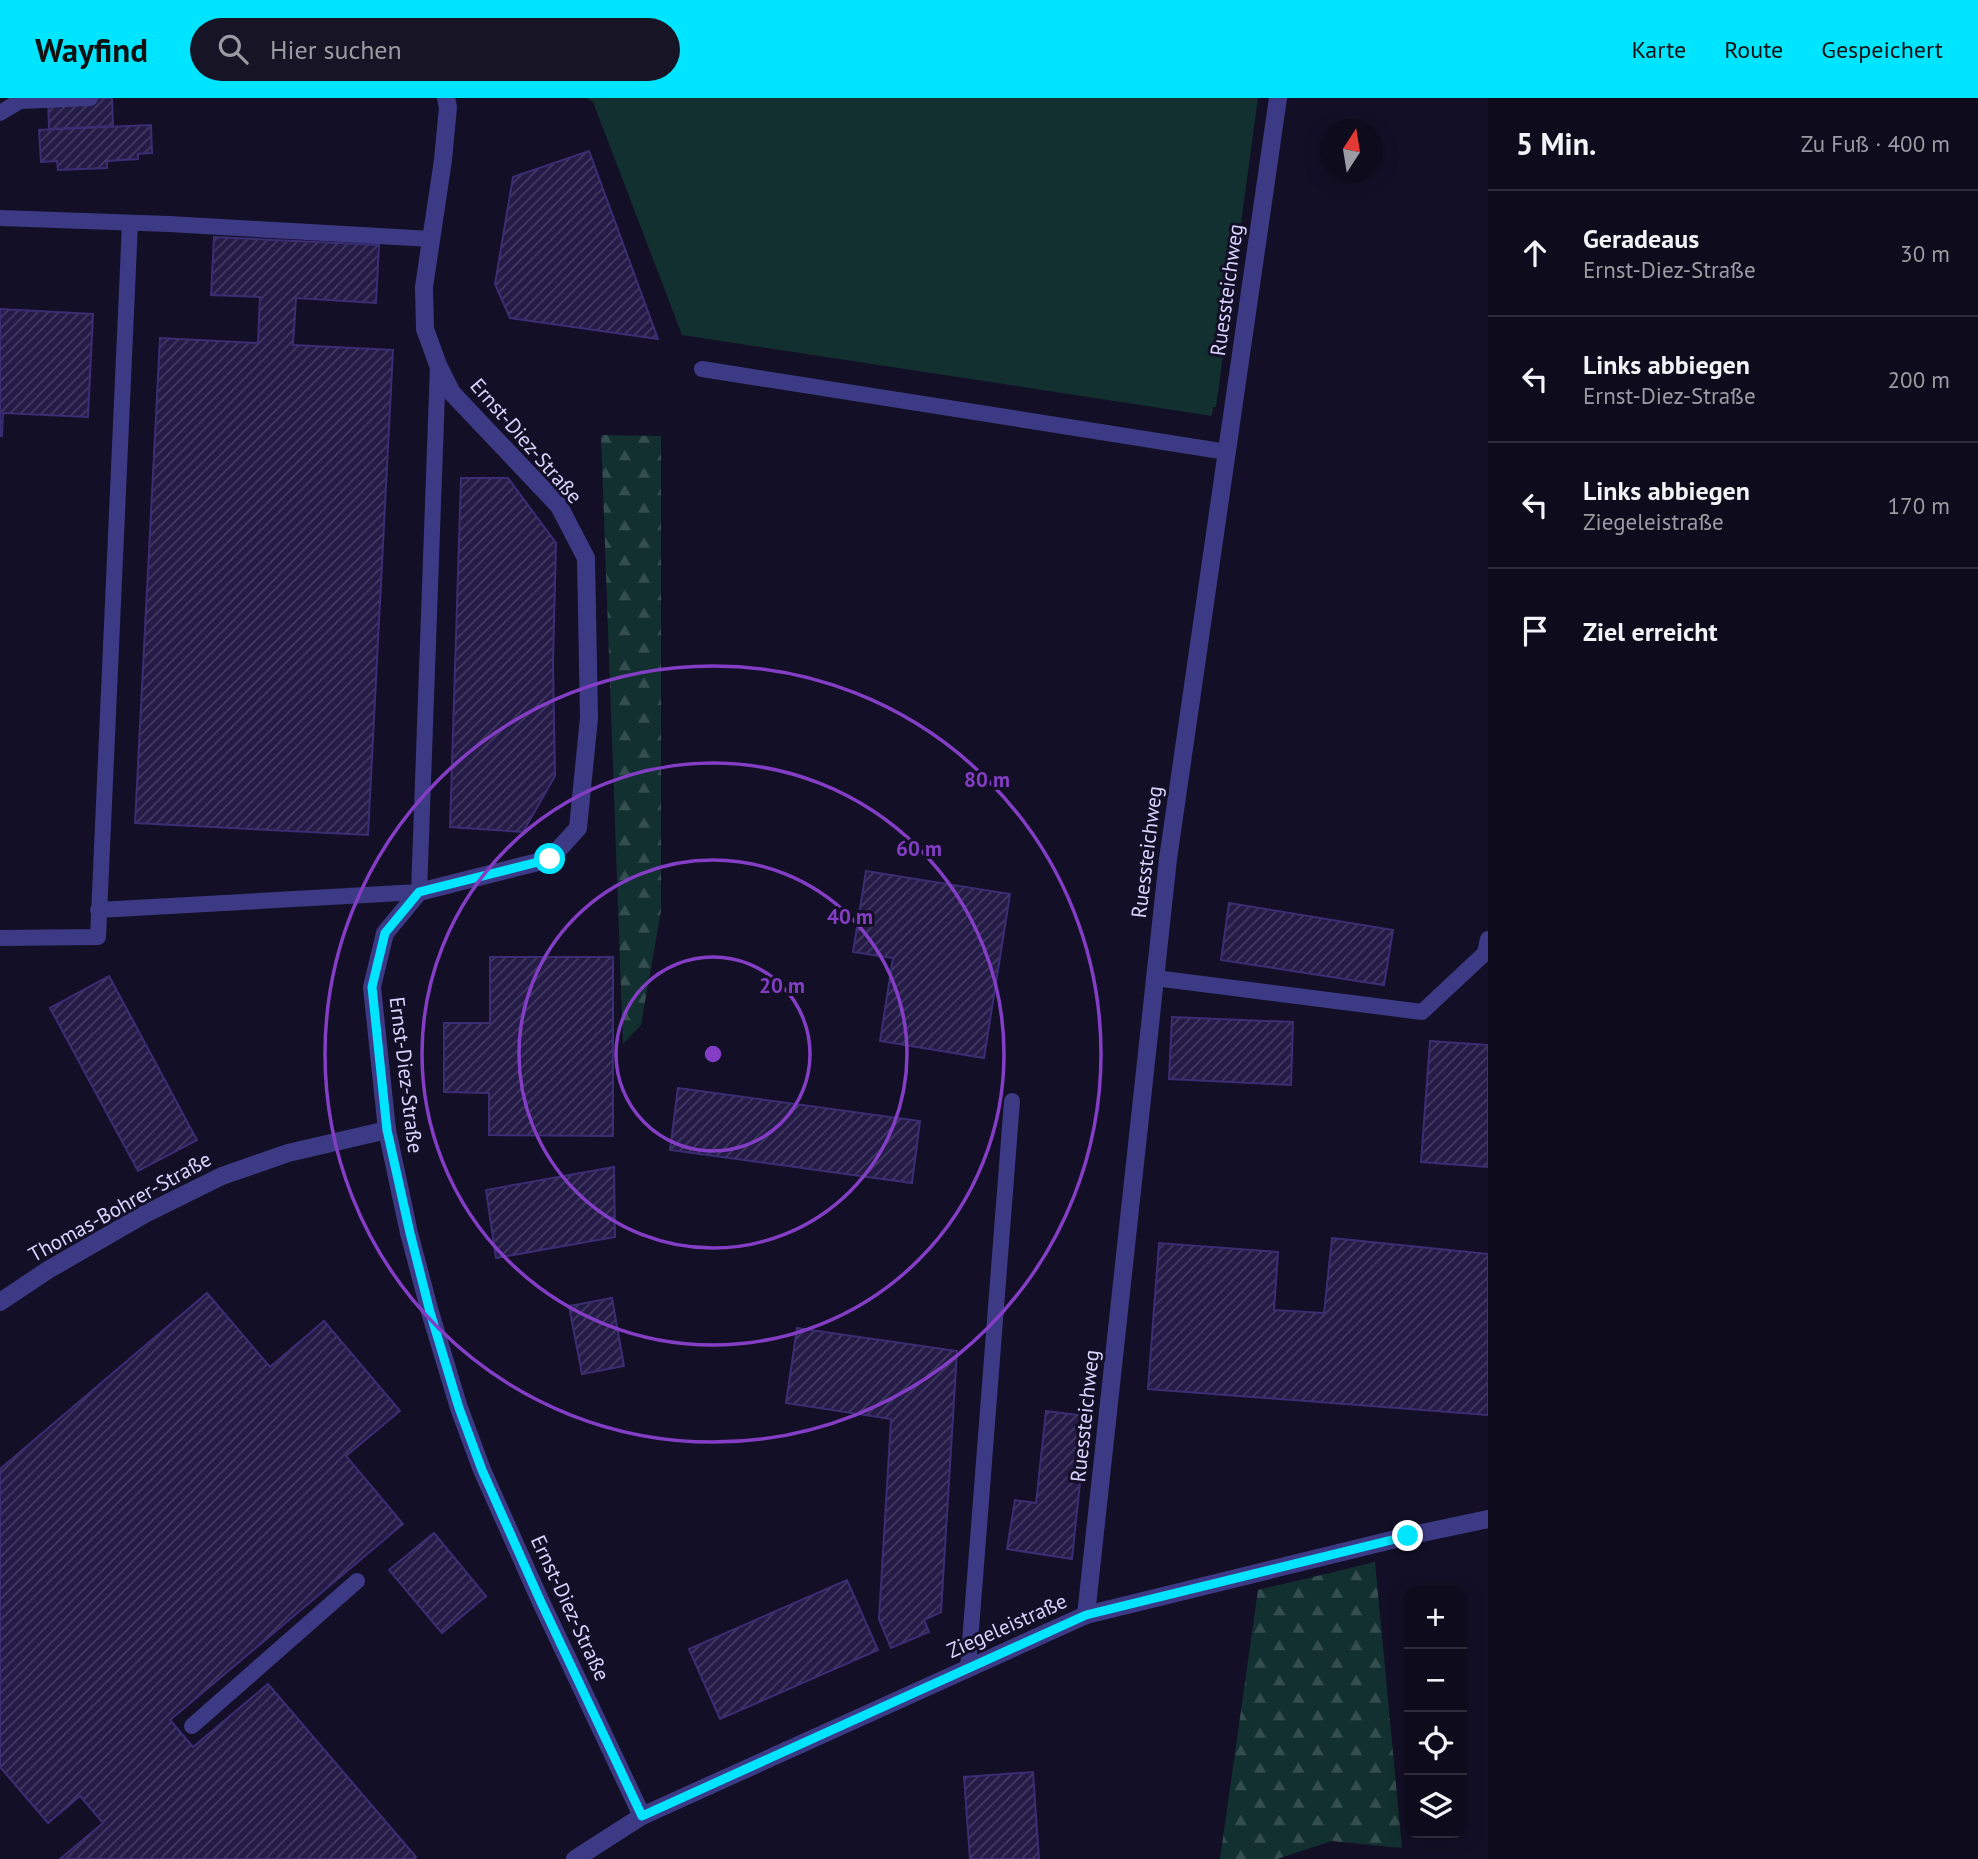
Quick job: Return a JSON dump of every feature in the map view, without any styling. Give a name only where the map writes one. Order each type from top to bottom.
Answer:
[{"type":"street","name":"Ernst-Diez-Straße","points":[[446,98],[448,107],[443,160],[424,287],[425,329],[452,393],[559,506],[586,558],[589,718],[578,828],[550,859],[419,892],[385,933],[372,987],[387,1130],[430,1312],[459,1408],[482,1470],[642,1816]]},
{"type":"street","name":"Ruessteichweg","points":[[1086,1615],[1170,845],[1278,98]]},
{"type":"street","name":"Thomas-Bohrer-Straße","points":[[0,1302],[48,1270],[145,1214],[222,1176],[288,1153],[387,1130]]},
{"type":"street","name":"Ziegeleistraße","points":[[575,1859],[642,1816],[1086,1615],[1488,1519]]},
{"type":"lane","points":[[0,113],[20,101],[90,98]]},
{"type":"lane","points":[[0,218],[431,239]]},
{"type":"lane","points":[[0,938],[98,937],[130,223]]},
{"type":"lane","points":[[98,910],[419,892],[438,365]]},
{"type":"lane","points":[[702,369],[1227,452]]},
{"type":"lane","points":[[1155,978],[1422,1012],[1485,953],[1488,939]]},
{"type":"lane","points":[[968,1668],[1012,1101]]},
{"type":"lane","points":[[192,1726],[358,1581]]},
{"type":"green space","points":[[586,98],[1258,98],[1216,407],[1213,407],[1212,416],[682,335],[593,102]]},
{"type":"green space","points":[[601,435],[661,436],[661,911],[641,1025],[623,1044]]},
{"type":"green space","points":[[1375,1562],[1402,1848],[1332,1841],[1277,1859],[1220,1859],[1258,1590]]},
{"type":"building","points":[[48,98],[112,98],[113,126],[49,129]]},
{"type":"building","points":[[151,125],[152,153],[138,154],[138,159],[107,161],[107,168],[58,170],[57,161],[41,162],[39,130]]},
{"type":"building","points":[[589,151],[658,339],[510,318],[495,284],[513,177]]},
{"type":"building","points":[[214,237],[379,245],[376,303],[296,298],[293,345],[393,350],[368,835],[135,823],[160,338],[258,343],[260,297],[211,295]]},
{"type":"building","points":[[0,309],[93,314],[88,417],[3,413],[0,436]]},
{"type":"building","points":[[461,478],[508,478],[556,543],[553,662],[555,776],[523,832],[450,827]]},
{"type":"building","points":[[866,871],[1010,894],[984,1058],[880,1041],[893,958],[853,952]]},
{"type":"building","points":[[1229,903],[1393,930],[1384,985],[1221,960]]},
{"type":"building","points":[[490,957],[613,957],[613,1136],[489,1135],[489,1093],[444,1092],[444,1023],[490,1023]]},
{"type":"building","points":[[109,976],[197,1140],[138,1171],[50,1008]]},
{"type":"building","points":[[1172,1017],[1293,1022],[1291,1085],[1169,1079]]},
{"type":"building","points":[[1430,1041],[1488,1045],[1488,1167],[1421,1162]]},
{"type":"building","points":[[678,1088],[920,1121],[912,1183],[670,1150]]},
{"type":"building","points":[[614,1167],[615,1237],[496,1258],[486,1190]]},
{"type":"building","points":[[1332,1238],[1488,1254],[1488,1415],[1148,1389],[1159,1243],[1278,1252],[1274,1310],[1324,1313]]},
{"type":"building","points":[[207,1293],[270,1367],[324,1321],[400,1411],[346,1456],[403,1524],[170,1720],[193,1747],[268,1684],[416,1857],[414,1859],[60,1859],[103,1823],[80,1796],[48,1823],[0,1767],[0,1469]]},
{"type":"building","points":[[612,1298],[624,1366],[582,1374],[569,1306]]},
{"type":"building","points":[[797,1328],[957,1351],[941,1612],[924,1620],[929,1632],[891,1648],[879,1619],[891,1419],[786,1403]]},
{"type":"building","points":[[1046,1411],[1087,1416],[1072,1559],[1007,1549],[1015,1500],[1036,1503]]},
{"type":"building","points":[[434,1533],[486,1596],[442,1633],[389,1570]]},
{"type":"building","points":[[847,1580],[878,1650],[720,1719],[689,1649]]},
{"type":"building","points":[[1033,1772],[1039,1859],[970,1859],[964,1777]]},
{"type":"route","points":[[550,859],[419,892],[385,933],[372,987],[387,1130],[430,1312],[459,1408],[482,1470],[540,1600],[642,1816],[1086,1615],[1408,1536]]}]
